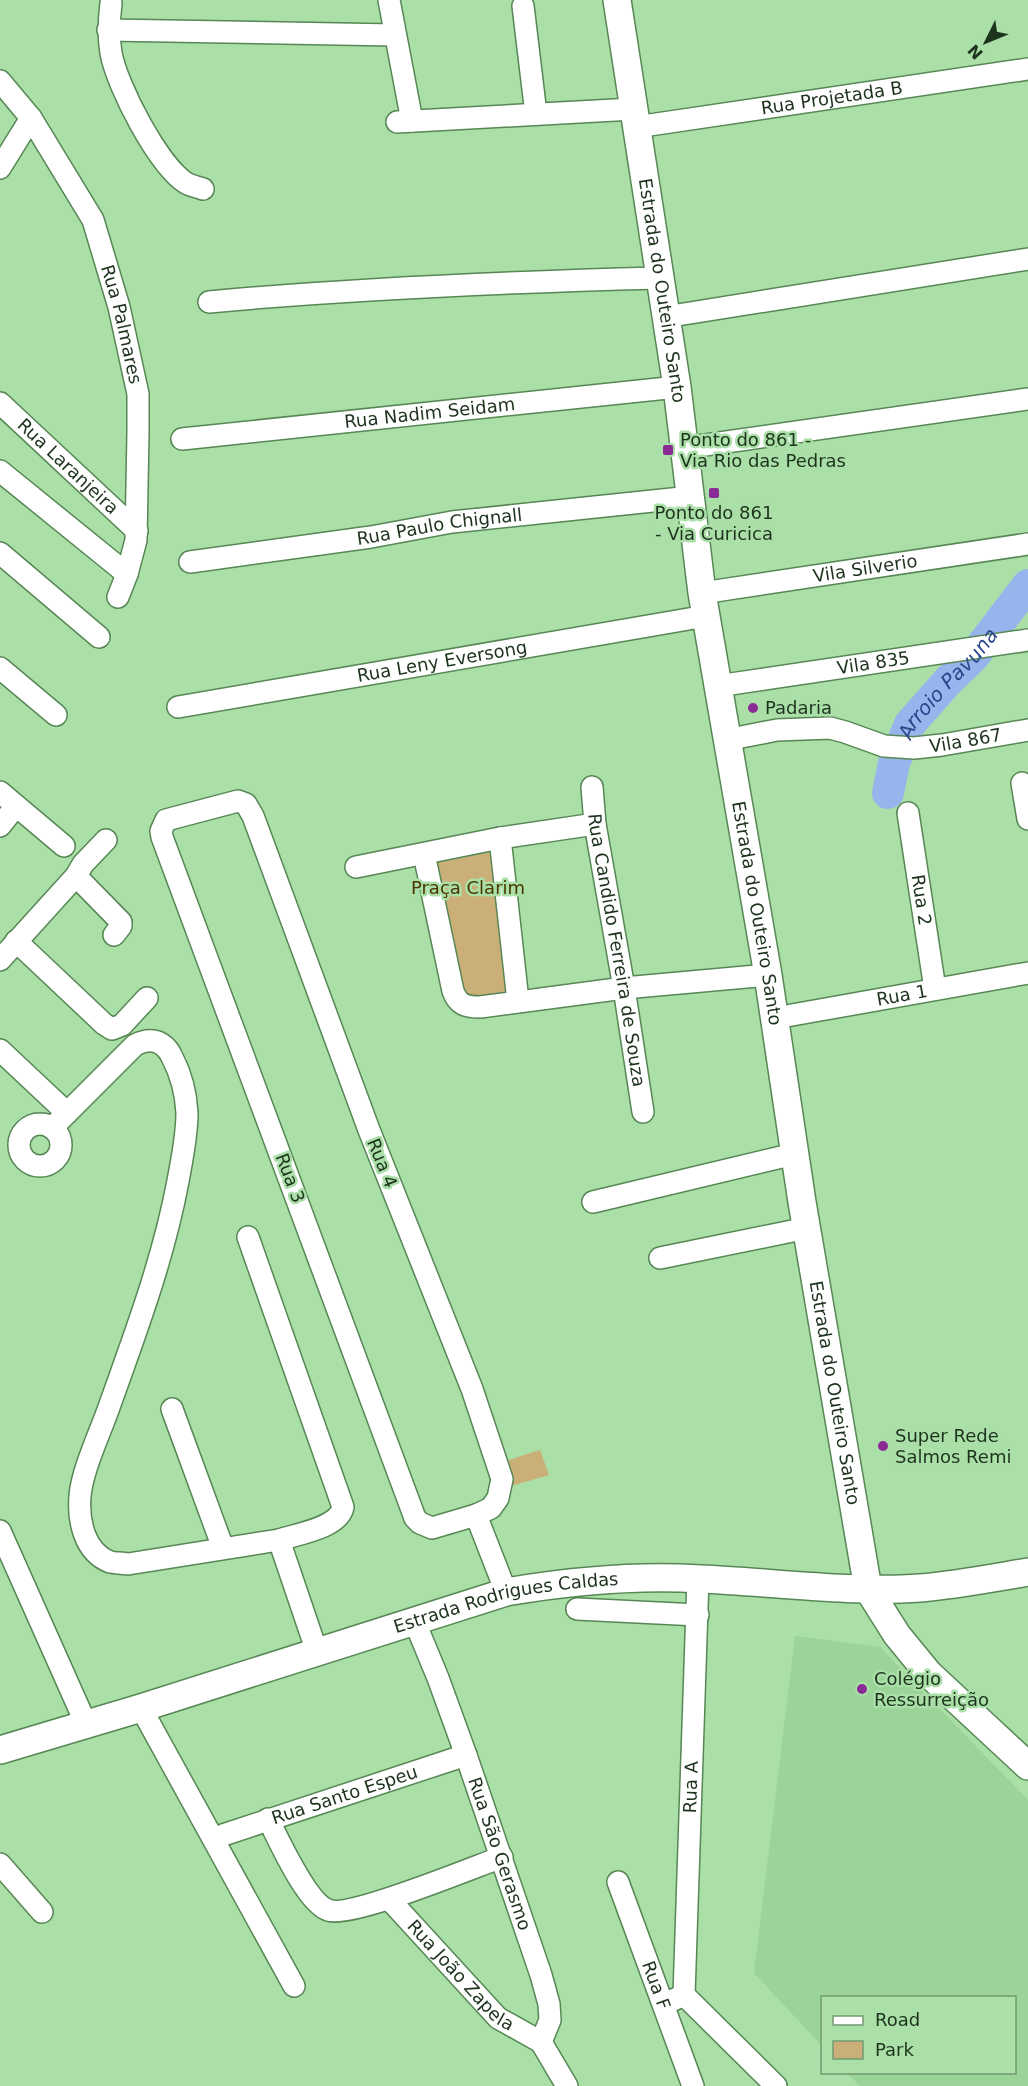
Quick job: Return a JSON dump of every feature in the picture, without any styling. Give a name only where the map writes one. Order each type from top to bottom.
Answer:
[{"type":"street","points":[[108,30],[395,35],[389,0]]},
{"type":"street","name":"Estrada do Outeiro Santo","points":[[617,0],[677,387],[704,604],[768,975],[794,1154],[868,1589],[897,1635],[923,1667],[1028,1766]]},
{"type":"street","points":[[111,3],[108,30],[111,54],[130,103],[156,149],[170,167],[186,183],[203,189]]},
{"type":"street","points":[[523,6],[536,114]]},
{"type":"street","name":"Rua Projetada B","points":[[395,35],[405,122],[536,114],[634,118],[1028,69]]},
{"type":"street","name":"Rua Palmares","points":[[0,81],[31,118],[93,220],[119,307],[138,394],[137,531],[128,574],[118,597]]},
{"type":"street","points":[[0,168],[31,118]]},
{"type":"street","points":[[665,317],[1028,259]]},
{"type":"street","points":[[209,302],[377,290],[659,278]]},
{"type":"street","name":"Rua Nadim Seidam","points":[[182,439],[677,387]]},
{"type":"street","points":[[684,447],[1028,399]]},
{"type":"street","name":"Rua Laranjeira","points":[[0,403],[137,531]]},
{"type":"street","points":[[0,471],[128,574]]},
{"type":"street","name":"Rua Paulo Chignall","points":[[190,562],[371,537],[452,522],[691,497]]},
{"type":"street","name":"Vila Silverio","points":[[704,604],[1028,544]]},
{"type":"street","points":[[0,553],[99,637]]},
{"type":"street","name":"Rua Leny Eversong","points":[[178,707],[704,604]]},
{"type":"street","name":"Vila 835","points":[[717,686],[1019,641]]},
{"type":"street","points":[[0,668],[56,714]]},
{"type":"street","name":"Vila 867","points":[[726,740],[777,730],[830,728],[884,746],[914,748],[1028,730]]},
{"type":"street","points":[[1022,783],[1028,819]]},
{"type":"street","name":"Rua Candido Ferreira de Souza","points":[[592,787],[595,824],[643,1112]]},
{"type":"street","points":[[0,792],[64,846]]},
{"type":"street","name":"Rua 4","points":[[166,820],[238,801],[246,804],[253,816],[369,1130],[472,1389],[502,1479],[498,1498],[483,1512]]},
{"type":"street","points":[[0,826],[16,806]]},
{"type":"street","name":"Rua 2","points":[[908,813],[935,989]]},
{"type":"street","name":"Rua 3","points":[[166,820],[161,831],[162,837],[415,1518],[432,1528],[483,1512]]},
{"type":"street","points":[[356,867],[500,838],[595,824]]},
{"type":"street","points":[[500,838],[518,1001]]},
{"type":"street","points":[[0,960],[106,840]]},
{"type":"street","points":[[424,854],[453,992],[458,1002],[468,1007],[624,988],[768,975]]},
{"type":"street","points":[[76,876],[121,922],[121,926],[114,935]]},
{"type":"street","points":[[16,941],[112,1029],[122,1025],[147,998]]},
{"type":"street","name":"Rua 1","points":[[775,1018],[1028,973]]},
{"type":"street","points":[[0,1050],[60,1120],[135,1046],[146,1040],[156,1041],[166,1047],[172,1056],[184,1088],[187,1113],[184,1144],[172,1211],[144,1312],[89,1462],[80,1495],[81,1525],[90,1547],[99,1556],[111,1562],[128,1564],[279,1540],[320,1527],[342,1514],[343,1507],[248,1237]]},
{"type":"street","points":[[593,1202],[794,1154]]},
{"type":"street","points":[[660,1258],[807,1228]]},
{"type":"street","points":[[172,1409],[223,1548]]},
{"type":"street","points":[[483,1512],[506,1592]]},
{"type":"street","points":[[0,1531],[86,1724]]},
{"type":"street","points":[[279,1540],[317,1652]]},
{"type":"street","name":"Estrada Rodrigues Caldas","points":[[0,1750],[141,1708],[506,1592],[598,1579],[699,1578],[868,1589],[919,1588],[959,1584],[1028,1572]]},
{"type":"street","name":"Rua A","points":[[684,1995],[699,1578]]},
{"type":"street","points":[[577,1608],[698,1615]]},
{"type":"street","name":"Rua São Gerasmo","points":[[414,1620],[466,1755],[541,1975],[549,2004],[550,2020],[541,2042]]},
{"type":"street","points":[[141,1708],[294,1986]]},
{"type":"street","name":"Rua Santo Espeu","points":[[223,1835],[466,1755]]},
{"type":"street","points":[[268,1819],[303,1885],[318,1904],[328,1911],[346,1911],[389,1899],[502,1857]]},
{"type":"street","points":[[0,1864],[42,1912]]},
{"type":"street","name":"Rua F","points":[[618,1882],[693,2086]]},
{"type":"street","name":"Rua João Zapela","points":[[389,1899],[498,2018],[541,2042]]},
{"type":"street","points":[[663,2005],[684,1995],[776,2086]]},
{"type":"street","points":[[541,2042],[567,2086]]},
{"type":"shaded area","points":[[795,1636],[880,1647],[1028,1800],[1028,2086],[860,2086],[848,2074],[1016,2074],[1016,1996],[821,1996],[821,2045],[754,1973]]},
{"type":"green space","name":"Praça Clarim","points":[[500,838],[518,1001],[468,1007],[424,854]]},
{"type":"green space","points":[[540,1450],[549,1475],[508,1487],[499,1463]]},
{"type":"waterway","name":"Arroio Pavuna","points":[[888,793],[894,763],[910,724],[973,657],[1028,585]]},
{"type":"place","name":"Ponto do 861 - Via Rio das Pedras","points":[[668,450]]},
{"type":"place","name":"Ponto do 861 - Via Curicica","points":[[714,493]]},
{"type":"place","name":"Padaria","points":[[753,708]]},
{"type":"place","name":"Super Rede Salmos Remi","points":[[883,1446]]},
{"type":"place","name":"Colégio Ressurreição","points":[[862,1689]]}]
